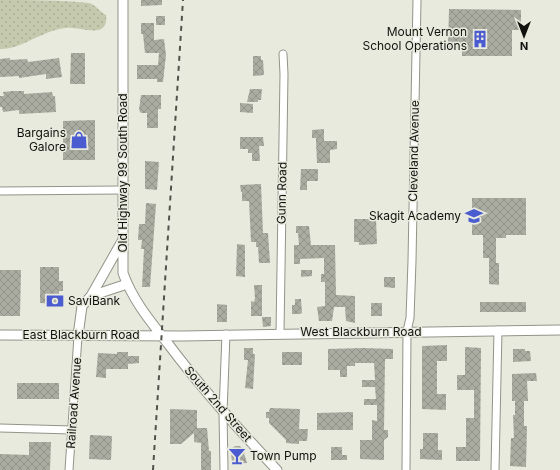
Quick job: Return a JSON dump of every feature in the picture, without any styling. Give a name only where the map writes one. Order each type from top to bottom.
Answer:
[{"type":"street","name":"Old Highway 99 South Road","points":[[123,0],[123,273],[127,284],[141,310],[161,335]]},
{"type":"street","name":"Cleveland Avenue","points":[[406,470],[408,331],[410,318],[412,261],[417,0]]},
{"type":"street","name":"Gunn Road","points":[[280,333],[284,74],[283,54]]},
{"type":"street","points":[[0,191],[122,190]]},
{"type":"street","points":[[78,336],[82,306],[91,296],[122,242]]},
{"type":"street","points":[[91,296],[127,284]]},
{"type":"street","points":[[495,470],[498,330]]},
{"type":"street","name":"West Blackburn Road","points":[[161,335],[560,330]]},
{"type":"street","points":[[224,470],[223,413],[226,334]]},
{"type":"street","name":"East Blackburn Road","points":[[0,335],[161,335]]},
{"type":"street","name":"South 2nd Street","points":[[161,335],[223,413],[276,470]]},
{"type":"street","name":"Railroad Avenue","points":[[69,470],[78,336]]},
{"type":"street","points":[[0,428],[72,430]]},
{"type":"green space","points":[[0,0],[89,3],[106,15],[106,23],[103,28],[98,30],[65,28],[56,30],[15,47],[0,49]]},
{"type":"building","points":[[141,0],[162,0],[162,5],[141,6]]},
{"type":"building","name":"Mount Vernon School Operations","points":[[449,9],[521,10],[521,30],[512,30],[512,56],[462,56],[462,48],[448,48]]},
{"type":"building","points":[[156,16],[165,16],[165,25],[156,25]]},
{"type":"building","points":[[141,23],[154,23],[154,40],[164,39],[166,55],[163,82],[157,82],[157,79],[137,79],[137,65],[158,65],[159,53],[145,53],[143,34],[141,34]]},
{"type":"building","points":[[71,53],[85,53],[85,84],[70,84]]},
{"type":"building","points":[[253,56],[261,56],[261,60],[263,60],[264,75],[253,76]]},
{"type":"building","points":[[10,58],[10,60],[27,59],[28,62],[59,58],[62,77],[46,79],[46,74],[19,78],[19,76],[0,77],[0,59]]},
{"type":"building","points":[[250,89],[262,89],[261,100],[258,100],[258,102],[247,102]]},
{"type":"building","points":[[24,91],[24,94],[52,92],[53,96],[55,96],[56,112],[19,114],[19,110],[3,112],[2,107],[0,107],[0,96],[4,96],[3,92]]},
{"type":"building","points":[[141,95],[161,95],[161,109],[158,109],[158,128],[147,128],[147,113],[141,113],[139,110]]},
{"type":"building","points":[[240,103],[253,104],[253,113],[240,112]]},
{"type":"building","name":"Bargains Galore","points":[[95,120],[95,160],[63,160],[63,121]]},
{"type":"building","points":[[324,129],[324,141],[337,141],[337,149],[330,150],[330,163],[317,163],[316,138],[312,138],[312,130]]},
{"type":"building","points":[[240,137],[263,137],[264,146],[259,146],[260,161],[252,161],[252,153],[248,153],[248,149],[240,149]]},
{"type":"building","points":[[145,161],[159,162],[157,190],[145,189]]},
{"type":"building","points":[[301,169],[318,169],[318,181],[307,181],[307,190],[300,190]]},
{"type":"building","points":[[261,184],[263,233],[268,233],[270,263],[259,263],[258,247],[256,247],[256,242],[251,242],[249,201],[242,201],[240,185]]},
{"type":"building","points":[[472,198],[526,198],[526,235],[506,235],[506,238],[496,238],[496,263],[499,263],[499,285],[489,284],[489,258],[483,258],[483,235],[472,235]]},
{"type":"building","points":[[146,203],[156,204],[150,287],[142,287],[144,249],[141,249],[142,240],[138,240],[139,224],[145,224]]},
{"type":"building","points":[[354,219],[376,219],[377,244],[359,245],[359,242],[354,242]]},
{"type":"building","points":[[296,226],[309,226],[311,245],[335,245],[336,295],[355,296],[355,323],[346,321],[345,307],[334,307],[332,321],[319,321],[317,307],[325,306],[325,282],[321,282],[321,274],[324,274],[324,258],[300,259],[300,264],[294,264],[294,245],[299,245]]},
{"type":"building","points":[[237,244],[245,245],[245,277],[236,276]]},
{"type":"building","points":[[40,267],[59,267],[59,281],[63,281],[63,291],[59,291],[59,299],[63,302],[58,307],[55,304],[40,303]]},
{"type":"building","points":[[0,270],[21,270],[20,316],[0,316]]},
{"type":"building","points":[[301,270],[312,270],[312,276],[301,277]]},
{"type":"building","points":[[384,277],[395,277],[395,288],[384,287]]},
{"type":"building","points":[[254,285],[262,285],[262,316],[251,316],[251,301],[254,302],[255,298]]},
{"type":"building","points":[[295,299],[301,299],[302,313],[300,314],[292,314],[292,305],[295,305]]},
{"type":"building","points":[[480,302],[526,302],[526,312],[480,312]]},
{"type":"building","points":[[371,303],[382,303],[382,316],[371,316]]},
{"type":"building","points":[[217,304],[227,305],[227,322],[217,322]]},
{"type":"building","points":[[262,317],[271,317],[271,326],[263,327]]},
{"type":"building","points":[[447,345],[447,361],[437,361],[437,394],[446,394],[446,410],[422,409],[422,346]]},
{"type":"building","points":[[465,347],[481,348],[480,461],[456,461],[456,447],[466,447],[466,418],[474,418],[474,390],[457,390],[457,375],[465,375]]},
{"type":"building","points":[[244,348],[253,348],[253,354],[255,354],[253,389],[245,388],[248,360],[244,360]]},
{"type":"building","points":[[328,349],[393,349],[393,359],[385,359],[384,430],[388,430],[388,437],[384,440],[384,460],[360,459],[360,440],[372,440],[372,420],[377,421],[377,405],[364,405],[364,399],[376,399],[375,387],[362,387],[362,380],[375,380],[374,363],[355,363],[355,366],[347,366],[347,377],[340,377],[340,370],[328,370]]},
{"type":"building","points":[[513,349],[525,349],[525,351],[530,351],[531,361],[513,362]]},
{"type":"building","points":[[117,352],[128,352],[128,356],[139,356],[139,363],[128,364],[128,369],[106,369],[106,378],[96,377],[98,353],[117,354]]},
{"type":"building","points":[[282,352],[302,352],[302,365],[282,365]]},
{"type":"building","points":[[536,373],[537,381],[527,381],[528,401],[524,401],[524,426],[527,426],[526,467],[510,466],[511,438],[514,438],[513,415],[515,415],[515,401],[512,401],[512,374]]},
{"type":"building","points":[[17,383],[59,383],[59,399],[17,399]]},
{"type":"building","points":[[270,408],[300,409],[299,429],[308,429],[307,441],[299,441],[299,444],[286,443],[286,440],[269,423],[269,418],[266,418],[266,412],[269,412]]},
{"type":"building","points":[[170,409],[197,410],[197,428],[207,428],[209,451],[211,451],[211,470],[201,470],[201,443],[194,442],[194,433],[181,444],[170,444]]},
{"type":"building","points":[[353,412],[353,430],[317,430],[317,413]]},
{"type":"building","points":[[423,433],[438,433],[438,450],[442,450],[442,460],[420,459],[420,449],[423,449]]},
{"type":"building","points":[[90,435],[112,436],[111,460],[89,459]]},
{"type":"building","points":[[29,442],[51,442],[50,470],[0,470],[0,454],[29,455]]},
{"type":"building","name":"Town Pump","points":[[235,446],[240,446],[245,452],[247,463],[232,464],[231,449]]},
{"type":"building","points":[[331,447],[342,447],[342,455],[347,455],[347,460],[331,460]]},
{"type":"railway","points":[[153,470],[183,0]]},
{"type":"place","name":"Mount Vernon School Operations","points":[[480,39]]},
{"type":"place","name":"Bargains Galore","points":[[79,140]]},
{"type":"place","name":"Skagit Academy","points":[[474,216]]},
{"type":"place","name":"SaviBank","points":[[55,301]]},
{"type":"place","name":"Town Pump","points":[[237,456]]}]
